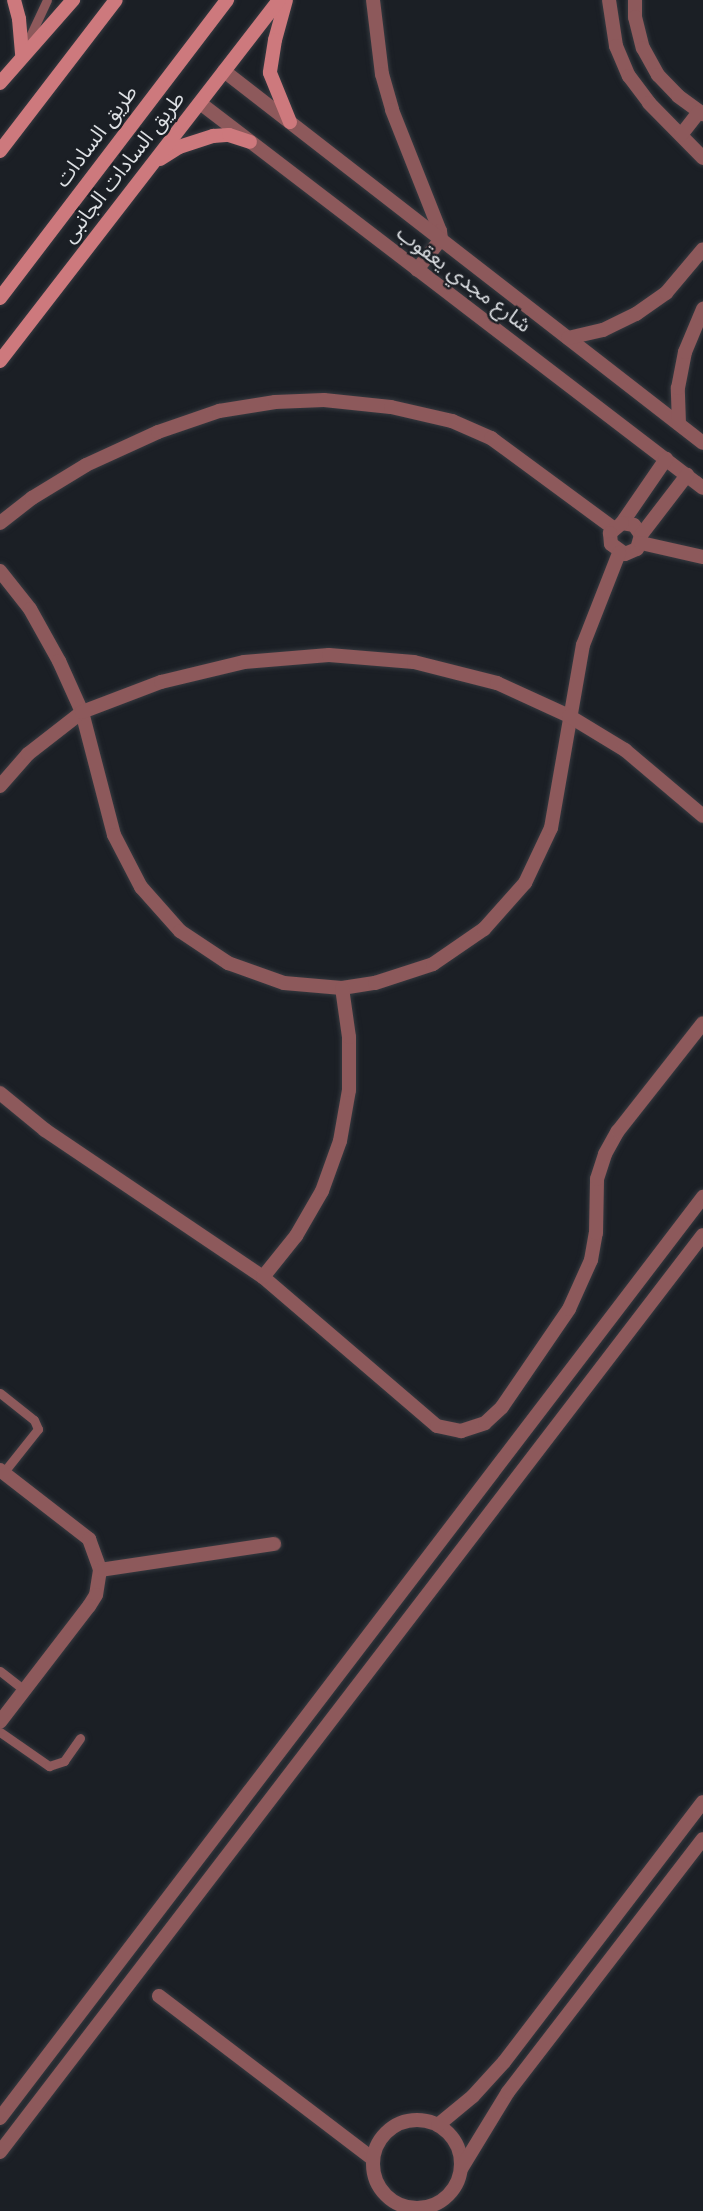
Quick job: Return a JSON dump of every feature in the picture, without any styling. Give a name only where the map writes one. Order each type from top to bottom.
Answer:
[{"type":"street","points":[[14,0],[19,19],[22,55]]},
{"type":"street","points":[[0,83],[73,0]]},
{"type":"street","points":[[0,151],[116,0]]},
{"type":"street","name":"طريق السادات","points":[[0,298],[227,0]]},
{"type":"street","name":"طريق السادات الجانبى","points":[[0,360],[279,0]]},
{"type":"street","points":[[286,0],[275,40],[270,73],[290,122]]},
{"type":"street","points":[[373,0],[382,74],[392,110],[436,213],[441,239],[417,270]]},
{"type":"street","points":[[609,0],[615,46],[629,76],[649,103],[703,158]]},
{"type":"street","points":[[635,0],[635,17],[643,48],[658,75],[678,96],[701,113],[681,135]]},
{"type":"street","name":"شارع مجدي يعقوب","points":[[224,71],[703,443]]},
{"type":"street","name":"شارع مجدي يعقوب","points":[[200,103],[703,488]]},
{"type":"street","points":[[150,165],[179,147],[213,136],[229,135],[250,142]]},
{"type":"street","points":[[568,338],[603,330],[636,314],[666,293],[703,249]]},
{"type":"street","points":[[679,424],[678,388],[685,352],[703,309]]},
{"type":"street","points":[[0,523],[33,498],[86,465],[159,432],[219,411],[275,402],[324,400],[391,407],[452,421],[491,438],[618,525],[634,525],[641,539],[703,557]]},
{"type":"street","points":[[666,459],[618,525],[611,544],[619,553],[632,553],[687,475]]},
{"type":"street","points":[[0,571],[30,609],[59,661],[82,712],[114,835],[141,887],[180,931],[228,963],[284,983],[342,988],[375,983],[433,964],[484,929],[525,883],[551,828],[583,645],[619,553]]},
{"type":"street","points":[[0,786],[28,754],[82,712],[161,682],[244,662],[329,655],[414,662],[497,683],[569,716],[625,750],[703,816]]},
{"type":"street","points":[[263,1277],[296,1236],[322,1191],[340,1141],[349,1076],[349,1037],[342,988]]},
{"type":"street","points":[[0,1093],[45,1130],[263,1277],[437,1426],[461,1431],[485,1423],[516,1388],[582,1285],[591,1260],[596,1233],[597,1179],[605,1154],[618,1131],[703,1023]]},
{"type":"street","points":[[0,2118],[703,1197]]},
{"type":"street","points":[[0,2152],[703,1235]]},
{"type":"street","points":[[508,1450],[527,1464]]},
{"type":"street","points":[[0,1721],[96,1595],[100,1570],[89,1539],[2,1471]]},
{"type":"street","points":[[100,1570],[274,1544]]},
{"type":"street","points":[[438,2125],[473,2096],[503,2062],[703,1802]]},
{"type":"street","points":[[461,2169],[457,2143],[438,2125],[425,2120],[397,2124],[385,2133],[372,2158],[376,2179],[387,2197],[413,2210],[439,2207],[454,2189],[461,2169],[508,2092],[703,1839]]},
{"type":"street","points":[[637,1888],[655,1902]]},
{"type":"street","points":[[159,1996],[372,2158]]},
{"type":"street","points":[[0,2099],[16,2098]]},
{"type":"lane","points":[[22,55],[47,0]]},
{"type":"lane","points":[[0,1393],[37,1423],[38,1429],[2,1471]]},
{"type":"lane","points":[[0,1671],[24,1690]]},
{"type":"lane","points":[[0,1732],[48,1766],[64,1761],[80,1738]]}]
